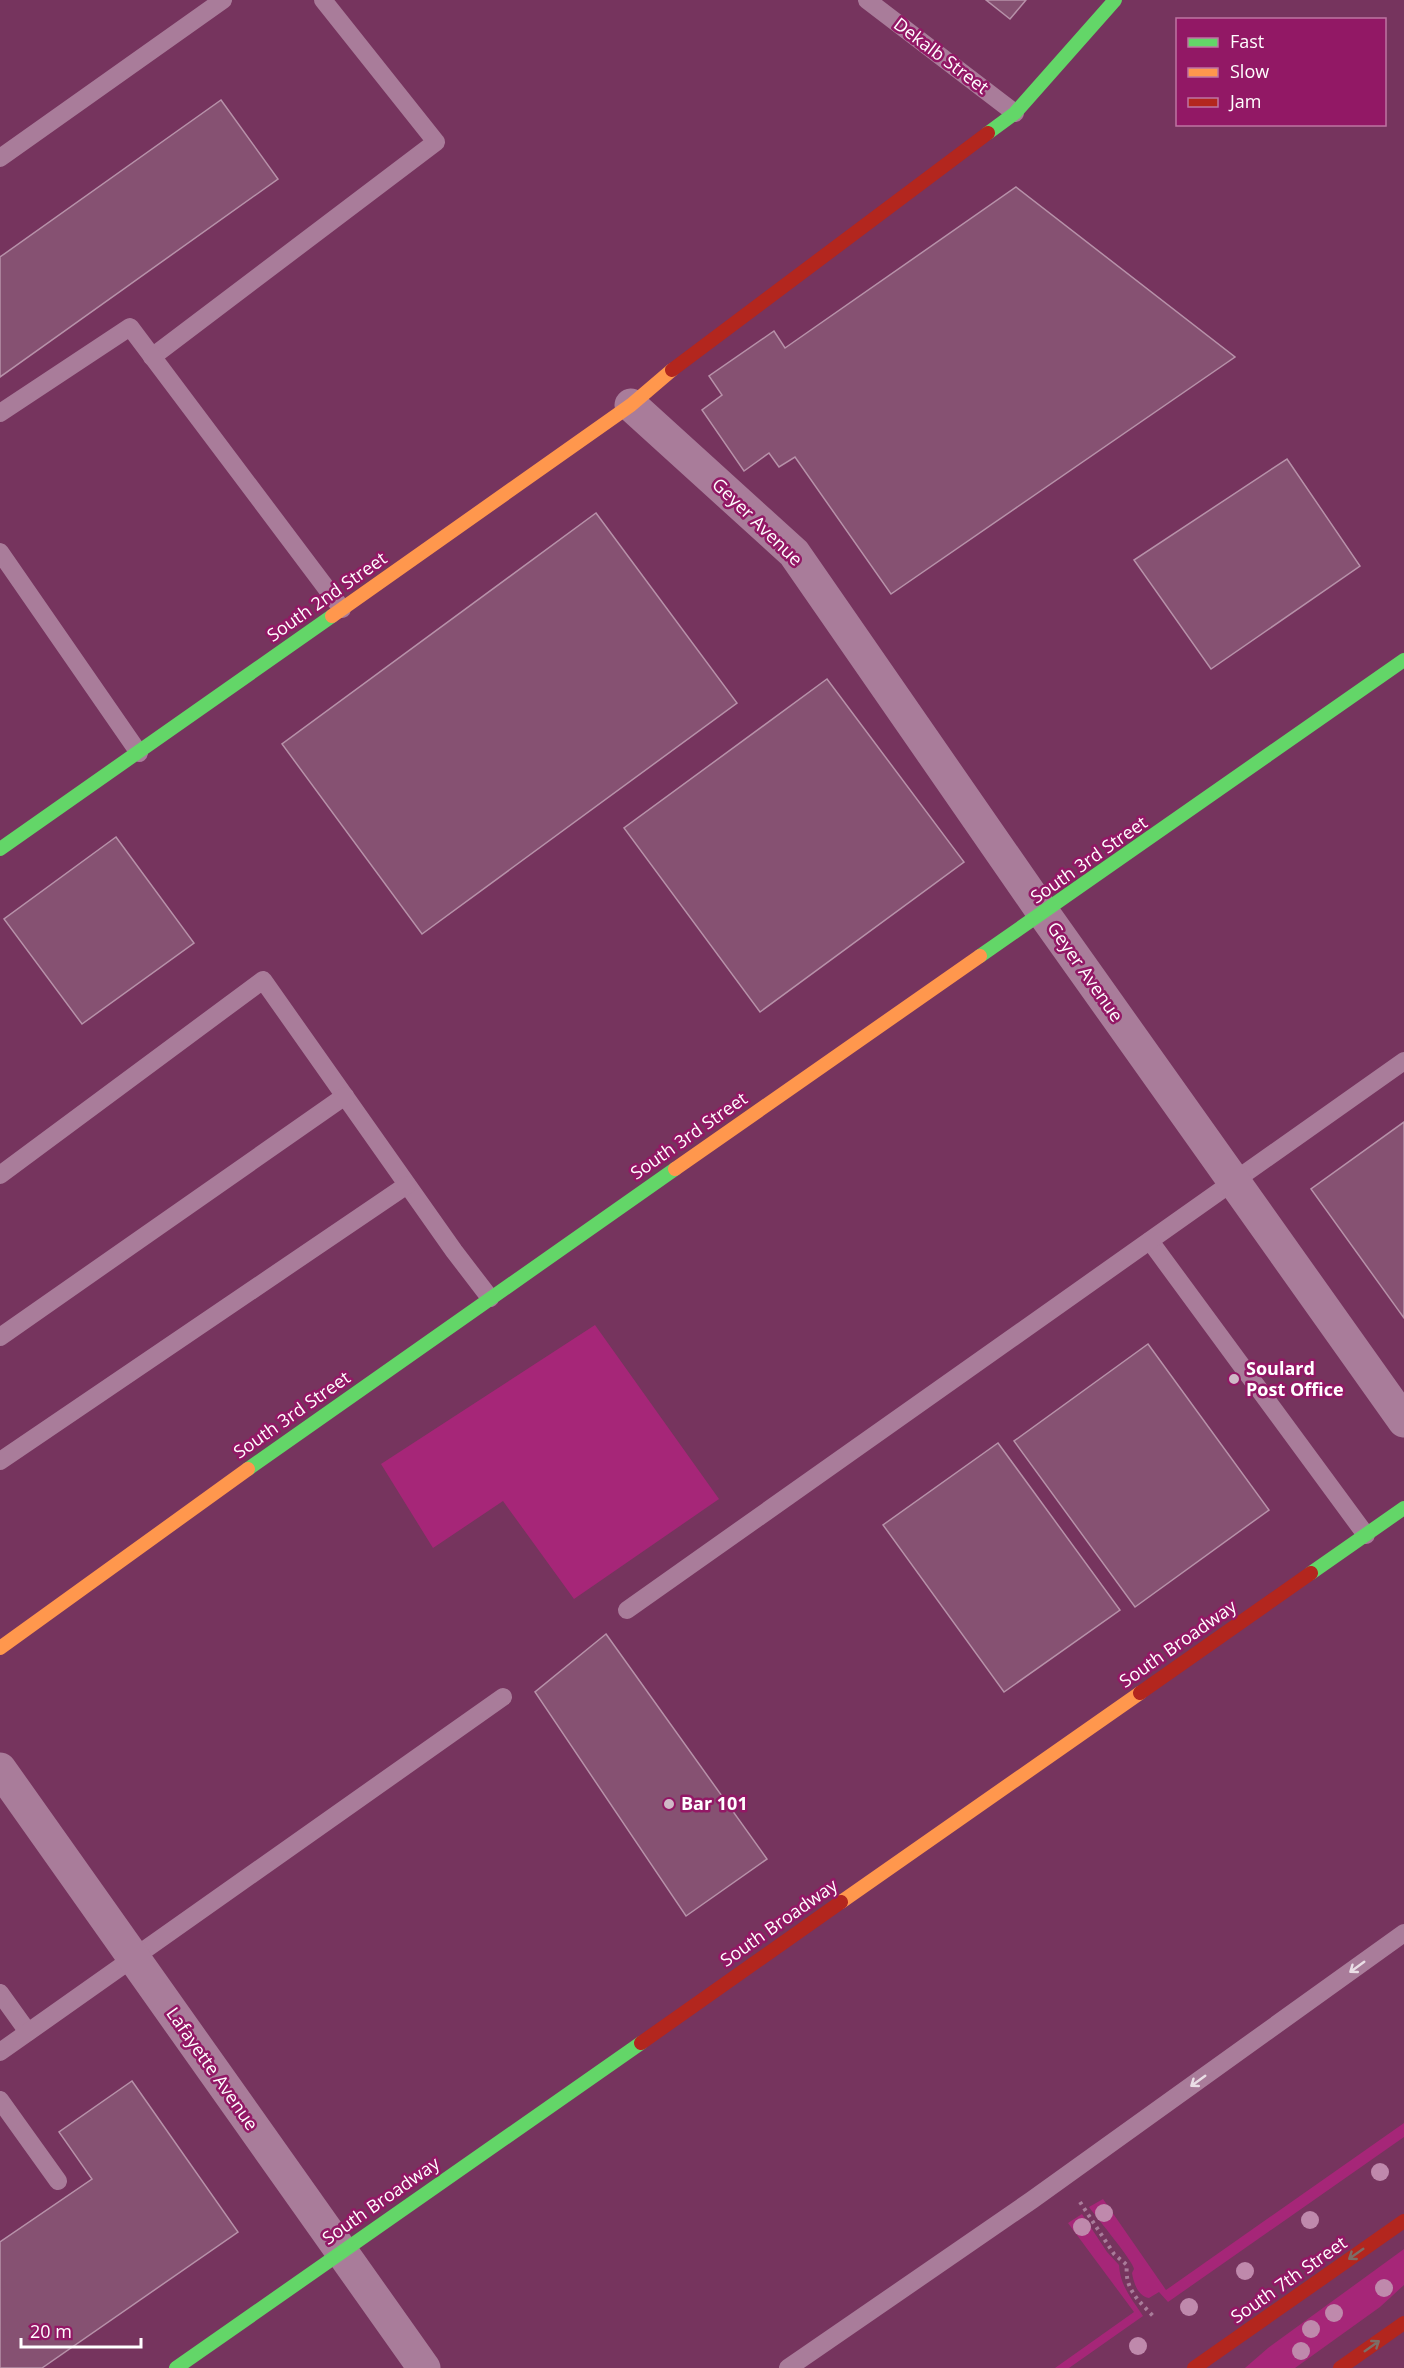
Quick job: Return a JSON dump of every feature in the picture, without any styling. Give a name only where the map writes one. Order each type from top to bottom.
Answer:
[{"type":"street","name":"South 2nd Street","points":[[0,849],[631,405],[672,370],[1015,113],[1115,0]]},
{"type":"street","name":"Geyer Avenue","points":[[631,405],[794,553],[1044,914],[1404,1421]]},
{"type":"street","name":"South 3rd Street","points":[[0,1648],[132,1550],[739,1122],[1044,914],[1404,660]]},
{"type":"street","name":"South Broadway","points":[[176,2368],[1404,1508]]},
{"type":"street","name":"Lafayette Avenue","points":[[0,1769],[424,2368]]},
{"type":"street","name":"South 7th Street","points":[[1194,2368],[1404,2221]]},
{"type":"street","points":[[1340,2368],[1404,2324]]},
{"type":"lane","points":[[0,158],[223,0]]},
{"type":"lane","points":[[152,357],[436,142],[323,0]]},
{"type":"lane","name":"Dekalb Street","points":[[867,0],[1015,113]]},
{"type":"lane","points":[[0,413],[130,327],[342,609]]},
{"type":"lane","points":[[0,552],[139,753]]},
{"type":"lane","points":[[0,1175],[262,980],[454,1251],[490,1298]]},
{"type":"lane","points":[[627,1610],[1404,1061]]},
{"type":"lane","points":[[0,1337],[345,1096]]},
{"type":"lane","points":[[0,1461],[407,1185]]},
{"type":"lane","points":[[1150,1241],[1366,1535]]},
{"type":"lane","points":[[0,2052],[503,1697]]},
{"type":"lane","points":[[788,2368],[1100,2152],[1404,1933]]},
{"type":"lane","points":[[0,1993],[28,2032]]},
{"type":"lane","points":[[0,2100],[58,2181]]},
{"type":"path","points":[[1080,2202],[1114,2254],[1126,2265],[1125,2277],[1131,2291],[1154,2317]]},
{"type":"shaded area","points":[[595,1325],[719,1499],[574,1599],[503,1501],[433,1548],[381,1464]]},
{"type":"shaded area","points":[[1404,2123],[1404,2137],[1168,2302],[1159,2292],[1149,2298],[1139,2292],[1132,2273],[1134,2269],[1132,2264],[1089,2207],[1103,2199],[1166,2290]]},
{"type":"shaded area","points":[[1082,2214],[1107,2252],[1119,2265],[1124,2286],[1143,2316],[1069,2368],[1055,2368],[1134,2312],[1068,2223]]},
{"type":"shaded area","points":[[1404,2249],[1404,2285],[1380,2307],[1295,2368],[1245,2368],[1268,2348]]},
{"type":"building","points":[[986,0],[1026,0],[1010,19]]},
{"type":"building","points":[[221,100],[278,179],[0,377],[0,257]]},
{"type":"building","points":[[1016,187],[1235,357],[891,594],[795,457],[779,467],[769,453],[744,471],[702,410],[722,395],[709,376],[774,331],[785,348]]},
{"type":"building","points":[[1287,459],[1360,566],[1211,669],[1134,560]]},
{"type":"building","points":[[596,513],[737,703],[422,934],[282,744]]},
{"type":"building","points":[[827,679],[964,862],[760,1012],[624,828]]},
{"type":"building","points":[[116,837],[194,943],[82,1024],[4,919]]},
{"type":"building","points":[[1404,1122],[1404,1318],[1311,1189]]},
{"type":"building","points":[[1148,1344],[1269,1510],[1135,1607],[1014,1441]]},
{"type":"building","points":[[998,1443],[1120,1610],[1004,1692],[883,1525]]},
{"type":"building","name":"Bar 101","points":[[606,1634],[767,1859],[686,1916],[535,1692]]},
{"type":"building","points":[[132,2081],[238,2232],[42,2368],[0,2368],[0,2242],[92,2179],[59,2132]]},
{"type":"traffic: fast","points":[[988,133],[1015,113],[1115,0]]},
{"type":"traffic: fast","points":[[0,849],[332,616]]},
{"type":"traffic: fast","points":[[980,956],[1404,660]]},
{"type":"traffic: fast","points":[[248,1469],[675,1169]]},
{"type":"traffic: fast","points":[[1311,1573],[1404,1508]]},
{"type":"traffic: fast","points":[[176,2368],[641,2043]]},
{"type":"traffic: slow","points":[[332,616],[631,405],[672,370]]},
{"type":"traffic: slow","points":[[675,1169],[980,956]]},
{"type":"traffic: slow","points":[[0,1648],[248,1469]]},
{"type":"traffic: slow","points":[[841,1902],[1140,1693]]},
{"type":"traffic: jam","points":[[672,370],[988,133]]},
{"type":"traffic: jam","points":[[1140,1693],[1311,1573]]},
{"type":"traffic: jam","points":[[641,2043],[841,1902]]},
{"type":"traffic: jam","points":[[1194,2368],[1404,2221]]},
{"type":"traffic: jam","points":[[1340,2368],[1404,2323]]},
{"type":"place","name":"Soulard Post Office","points":[[1234,1379]]},
{"type":"place","name":"Bar 101","points":[[669,1804]]}]
